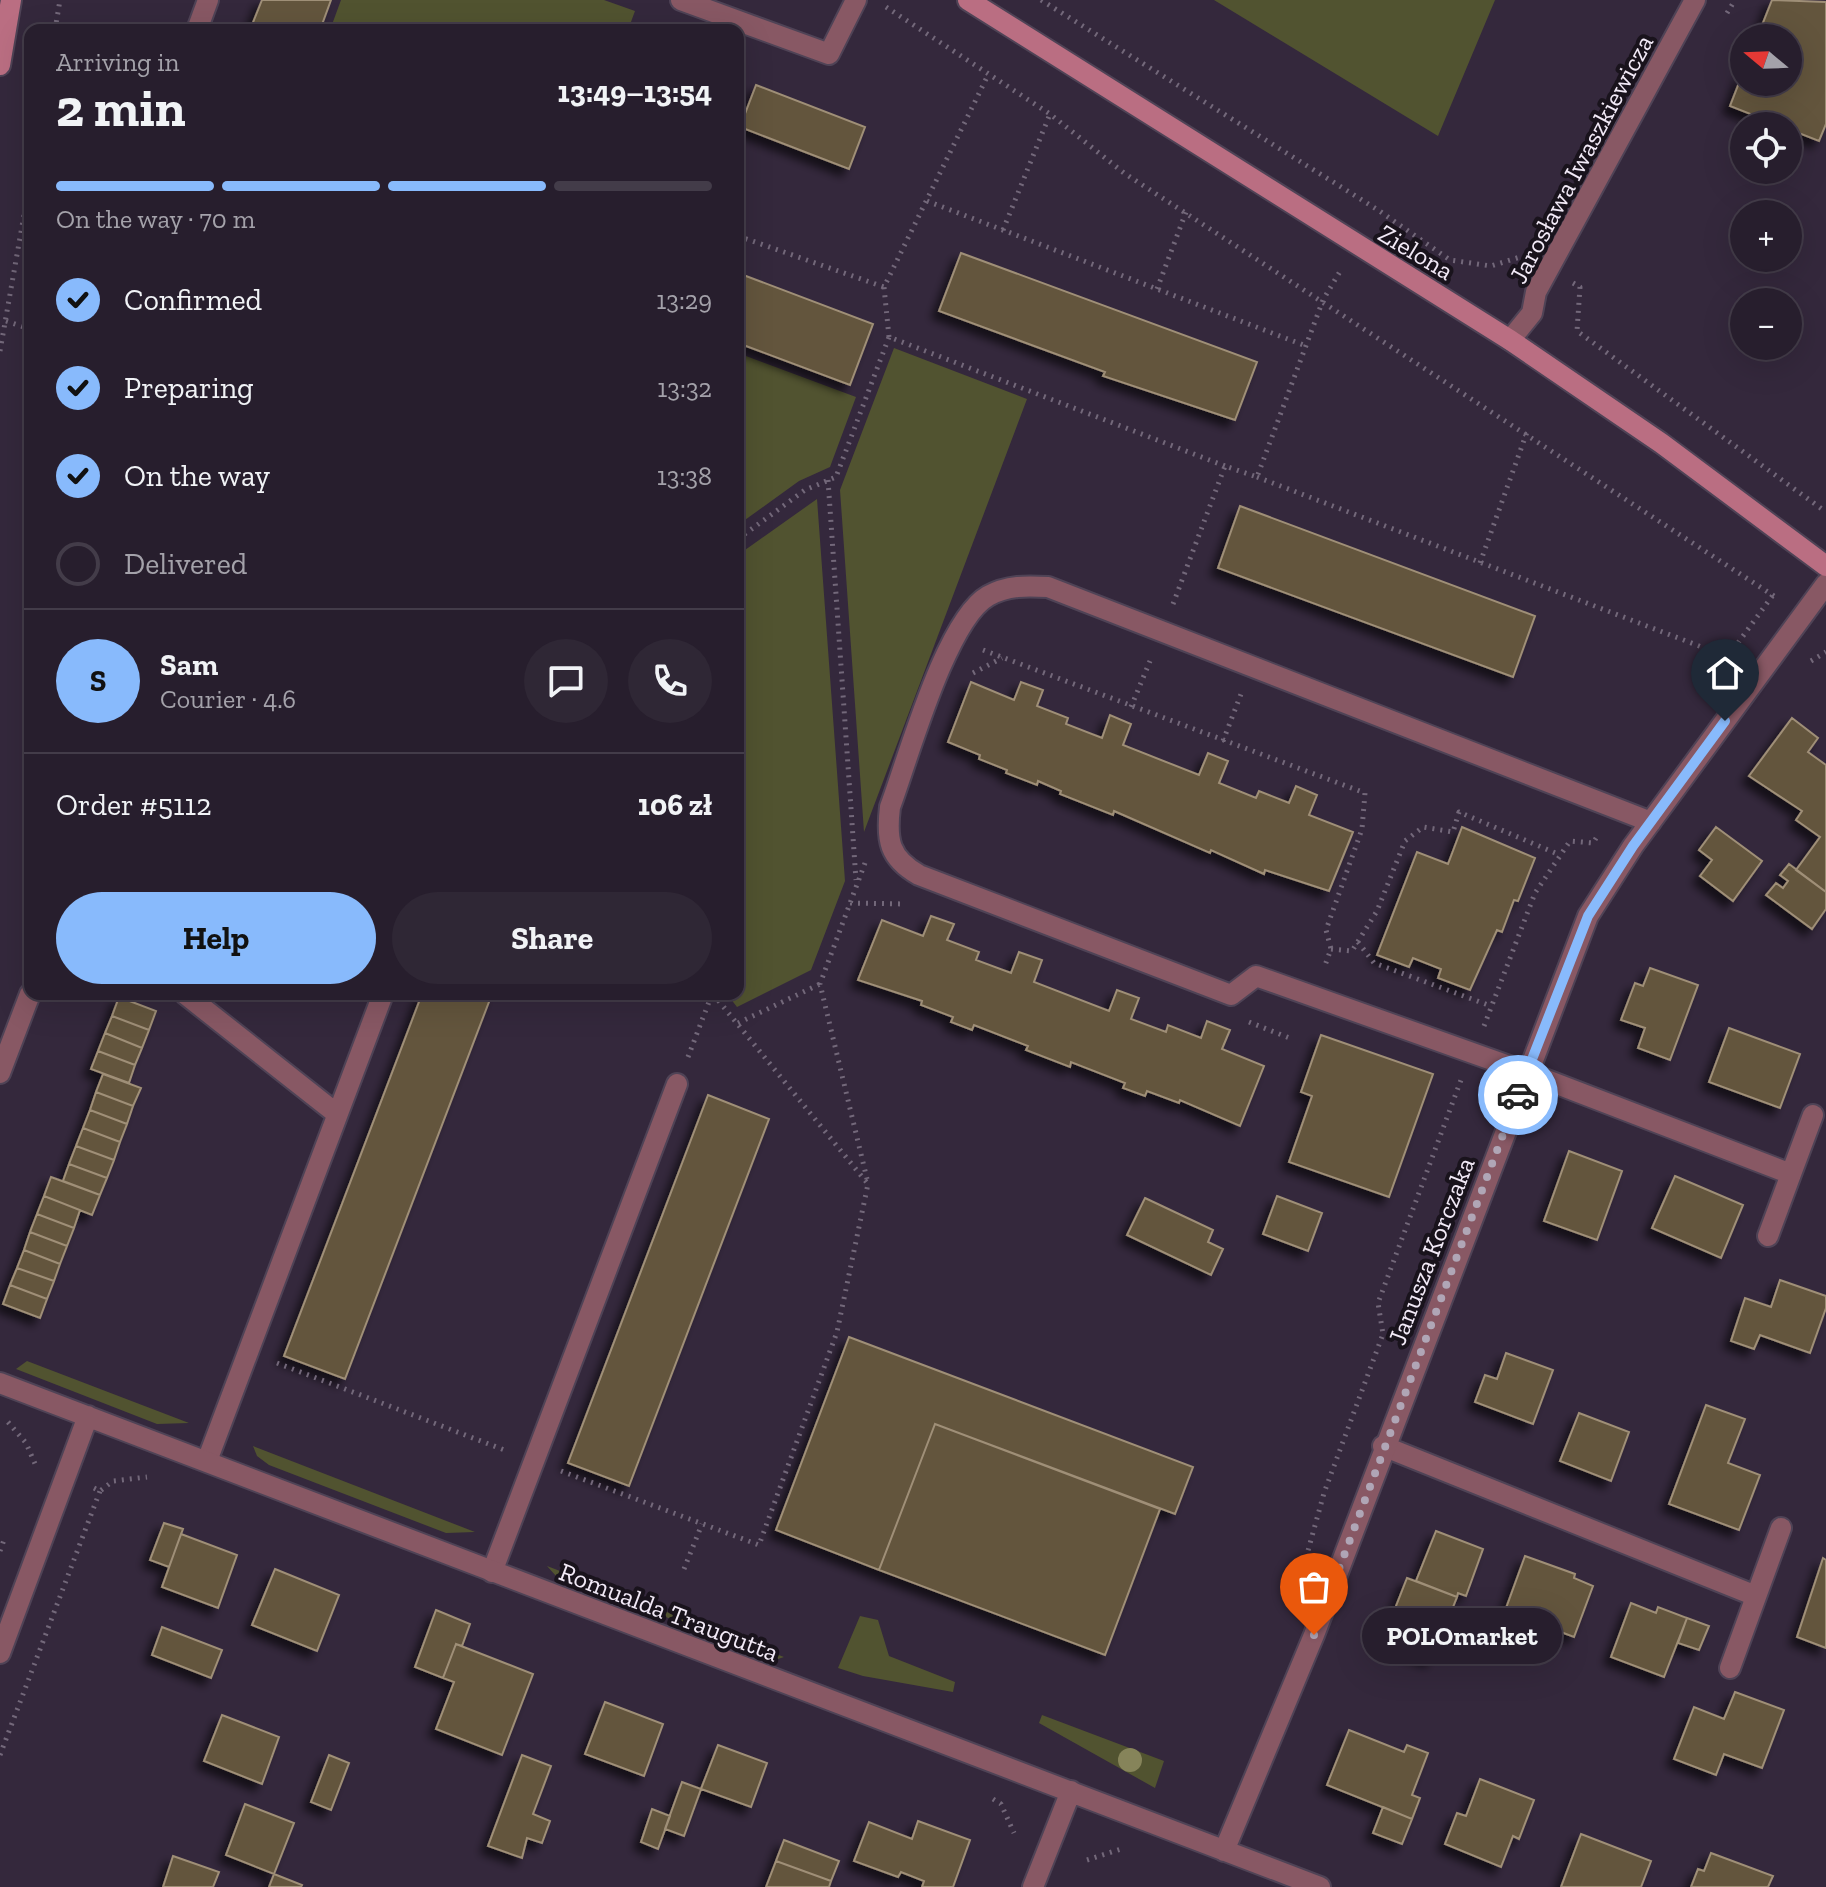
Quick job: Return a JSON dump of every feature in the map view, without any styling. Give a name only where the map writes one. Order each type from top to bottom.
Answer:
[{"type":"street","points":[[0,65],[11,0]]},
{"type":"street","points":[[199,24],[208,0]]},
{"type":"street","points":[[681,0],[829,54],[856,0]]},
{"type":"street","name":"Zielona","points":[[968,0],[1355,246],[1510,340],[1738,498],[1826,566]]},
{"type":"street","name":"Jarosława Iwaszkiewicza","points":[[1510,340],[1532,313],[1536,292],[1695,0]]},
{"type":"street","name":"Janusza Korczaka","points":[[1224,1851],[1314,1635],[1383,1446],[1588,916],[1651,822],[1826,584]]},
{"type":"street","points":[[1651,822],[1048,587],[1019,585],[986,597],[952,639],[890,807],[887,834],[900,864],[919,875],[1231,995],[1256,976],[1526,1072],[1791,1174]]},
{"type":"street","points":[[0,1073],[28,1000]]},
{"type":"street","points":[[193,1000],[337,1114]]},
{"type":"street","points":[[207,1461],[381,1000]]},
{"type":"street","points":[[492,1572],[677,1084]]},
{"type":"street","points":[[1768,1236],[1813,1115]]},
{"type":"street","name":"Romualda Traugutta","points":[[0,1383],[1320,1887]]},
{"type":"street","points":[[0,1653],[88,1416]]},
{"type":"street","points":[[1383,1446],[1756,1596]]},
{"type":"street","points":[[1730,1668],[1781,1528]]},
{"type":"street","points":[[1033,1887],[1071,1791]]},
{"type":"path","points":[[56,24],[60,0]]},
{"type":"path","points":[[875,0],[1050,114],[1124,173],[1527,432],[1802,616]]},
{"type":"path","points":[[1041,0],[1378,210],[1450,260],[1491,266],[1527,255],[1580,287],[1577,331],[1826,512]]},
{"type":"path","points":[[744,535],[805,490],[836,477],[889,337],[884,287],[988,75]]},
{"type":"path","points":[[1003,230],[1050,114]]},
{"type":"path","points":[[927,201],[1306,346]]},
{"type":"path","points":[[1257,477],[1323,300],[1378,210]]},
{"type":"path","points":[[1157,289],[1186,212]]},
{"type":"path","points":[[0,351],[24,216]]},
{"type":"path","points":[[744,238],[884,287]]},
{"type":"path","points":[[6,321],[24,327]]},
{"type":"path","points":[[889,337],[1728,657]]},
{"type":"path","points":[[1480,563],[1527,432]]},
{"type":"path","points":[[1131,707],[1225,466]]},
{"type":"path","points":[[828,480],[857,885]]},
{"type":"path","points":[[952,639],[1365,793],[1362,829],[1326,930],[1331,949],[1315,995]]},
{"type":"path","points":[[1801,668],[1826,652]]},
{"type":"path","points":[[1223,741],[1251,664]]},
{"type":"path","points":[[1331,949],[1352,951],[1377,911],[1405,841],[1423,827],[1453,832],[1459,812],[1560,855]]},
{"type":"path","points":[[247,1351],[759,1545],[837,1332],[868,1184],[820,984],[873,841],[887,834]]},
{"type":"path","points":[[1358,942],[1374,963],[1491,1006]]},
{"type":"path","points":[[738,1023],[820,984]]},
{"type":"path","points":[[677,1084],[710,1000]]},
{"type":"path","points":[[717,1000],[868,1184]]},
{"type":"path","points":[[1304,1565],[1324,1493],[1383,1334],[1378,1303],[1474,1053]]},
{"type":"path","points":[[0,1755],[100,1491]]},
{"type":"path","points":[[684,1569],[702,1524]]},
{"type":"green space","points":[[341,0],[604,0],[635,11],[630,24],[332,24]]},
{"type":"green space","points":[[1214,0],[1495,0],[1438,136]]},
{"type":"green space","points":[[894,348],[1027,399],[864,832],[840,490]]},
{"type":"green space","points":[[744,355],[856,397],[830,467],[799,481],[744,521]]},
{"type":"green space","points":[[817,499],[845,881],[811,970],[737,1007],[732,1000],[744,1000],[744,551]]},
{"type":"green space","points":[[27,1361],[189,1423],[157,1424],[16,1369]]},
{"type":"green space","points":[[253,1446],[475,1532],[446,1533],[269,1465],[257,1456]]},
{"type":"green space","points":[[547,1566],[784,1657],[778,1659],[556,1576]]},
{"type":"green space","points":[[860,1616],[878,1620],[889,1656],[955,1682],[953,1692],[863,1676],[838,1668]]},
{"type":"green space","points":[[1042,1715],[1164,1761],[1155,1788],[1039,1723]]},
{"type":"building","points":[[262,0],[331,0],[322,24],[252,24]]},
{"type":"building","points":[[1772,0],[1826,2],[1826,124],[1819,141],[1802,134],[1802,112],[1745,112],[1730,106],[1734,96],[1802,96],[1802,24],[1763,24]]},
{"type":"building","points":[[756,85],[865,127],[849,169],[744,129],[744,116]]},
{"type":"building","points":[[961,253],[1257,362],[1235,420],[1103,376],[1105,372],[939,311]]},
{"type":"building","points":[[744,275],[873,324],[850,385],[744,345]]},
{"type":"building","points":[[1240,506],[1535,616],[1513,677],[1218,568]]},
{"type":"building","points":[[971,682],[1014,700],[1021,682],[1043,690],[1037,706],[1068,718],[1066,724],[1102,738],[1110,715],[1131,724],[1123,745],[1199,775],[1208,753],[1228,761],[1219,783],[1256,798],[1259,791],[1289,803],[1296,786],[1317,795],[1309,815],[1353,832],[1329,891],[1265,870],[1264,874],[1211,850],[1210,853],[1114,811],[1113,815],[1060,794],[1061,791],[1038,781],[1037,785],[1006,773],[1007,770],[979,759],[980,755],[948,742]]},
{"type":"building","points":[[1792,718],[1818,738],[1808,752],[1826,765],[1826,892],[1796,870],[1820,837],[1796,820],[1802,811],[1749,776]]},
{"type":"building","points":[[1462,827],[1535,858],[1518,901],[1514,900],[1502,932],[1497,930],[1470,990],[1438,978],[1441,969],[1413,958],[1409,967],[1377,955],[1417,852],[1448,864]]},
{"type":"building","points":[[1716,827],[1762,861],[1733,901],[1700,876],[1712,860],[1699,850]]},
{"type":"building","points":[[1789,864],[1826,892],[1826,909],[1812,929],[1766,895],[1776,883],[1783,888],[1788,881],[1780,875]]},
{"type":"building","points":[[931,916],[954,924],[947,940],[979,952],[976,960],[1011,973],[1019,952],[1042,960],[1034,982],[1109,1011],[1117,990],[1139,998],[1131,1019],[1166,1032],[1168,1025],[1201,1038],[1207,1021],[1230,1030],[1222,1049],[1264,1066],[1240,1126],[1180,1100],[1179,1103],[1147,1091],[1145,1096],[1123,1088],[1125,1083],[1071,1062],[1070,1067],[1026,1050],[1028,1046],[974,1025],[972,1030],[951,1022],[953,1017],[921,1005],[922,1001],[858,980],[882,920],[923,936]]},
{"type":"building","points":[[1650,968],[1698,985],[1670,1060],[1638,1048],[1645,1028],[1621,1020],[1635,983],[1643,986]]},
{"type":"building","points":[[118,1000],[127,1000],[156,1011],[149,1030],[112,1016]]},
{"type":"building","points":[[420,1000],[490,1000],[345,1379],[284,1356]]},
{"type":"building","points":[[112,1016],[149,1030],[142,1048],[105,1033]]},
{"type":"building","points":[[1729,1028],[1800,1054],[1780,1108],[1709,1082]]},
{"type":"building","points":[[105,1033],[142,1048],[135,1065],[98,1051]]},
{"type":"building","points":[[1321,1035],[1433,1074],[1389,1197],[1289,1162],[1312,1096],[1301,1092]]},
{"type":"building","points":[[98,1051],[135,1065],[129,1083],[91,1069]]},
{"type":"building","points":[[103,1074],[141,1088],[133,1106],[96,1092]]},
{"type":"building","points":[[96,1092],[133,1106],[127,1124],[90,1110]]},
{"type":"building","points":[[708,1095],[769,1119],[629,1486],[568,1463]]},
{"type":"building","points":[[90,1110],[127,1124],[120,1142],[83,1128]]},
{"type":"building","points":[[83,1128],[120,1142],[114,1160],[76,1146]]},
{"type":"building","points":[[76,1146],[114,1160],[107,1178],[69,1164]]},
{"type":"building","points":[[1569,1151],[1622,1171],[1597,1240],[1544,1221]]},
{"type":"building","points":[[69,1164],[107,1178],[100,1195],[63,1181]]},
{"type":"building","points":[[1675,1176],[1743,1205],[1721,1258],[1652,1228]]},
{"type":"building","points":[[51,1177],[100,1195],[92,1215],[44,1196]]},
{"type":"building","points":[[44,1196],[80,1210],[74,1228],[37,1214]]},
{"type":"building","points":[[1277,1196],[1322,1213],[1308,1251],[1263,1234]]},
{"type":"building","points":[[1145,1198],[1213,1230],[1208,1242],[1223,1249],[1211,1275],[1127,1235]]},
{"type":"building","points":[[37,1214],[74,1228],[67,1246],[30,1232]]},
{"type":"building","points":[[30,1232],[67,1246],[60,1264],[24,1250]]},
{"type":"building","points":[[24,1250],[60,1264],[54,1281],[17,1268]]},
{"type":"building","points":[[17,1268],[54,1281],[47,1299],[10,1285]]},
{"type":"building","points":[[1780,1280],[1826,1296],[1826,1308],[1810,1353],[1760,1335],[1754,1349],[1731,1341],[1745,1298],[1771,1307]]},
{"type":"building","points":[[10,1285],[47,1299],[40,1318],[3,1304]]},
{"type":"building","points":[[849,1337],[1193,1467],[1175,1514],[935,1424],[879,1570],[776,1530]]},
{"type":"building","points":[[1506,1353],[1553,1370],[1533,1424],[1475,1402],[1485,1375],[1497,1379]]},
{"type":"building","points":[[1706,1405],[1745,1419],[1728,1463],[1760,1475],[1739,1530],[1669,1504]]},
{"type":"building","points":[[1579,1413],[1629,1432],[1611,1481],[1560,1461]]},
{"type":"building","points":[[935,1424],[1160,1509],[1105,1655],[879,1570]]},
{"type":"building","points":[[164,1523],[183,1529],[169,1567],[150,1560]]},
{"type":"building","points":[[1436,1531],[1483,1549],[1466,1596],[1458,1593],[1457,1597],[1416,1581]]},
{"type":"building","points":[[181,1534],[237,1555],[218,1608],[162,1587]]},
{"type":"building","points":[[1525,1556],[1575,1574],[1574,1578],[1593,1586],[1574,1637],[1505,1611]]},
{"type":"building","points":[[1823,1558],[1826,1560],[1826,1648],[1797,1637]]},
{"type":"building","points":[[275,1569],[339,1595],[317,1651],[252,1625]]},
{"type":"building","points":[[1407,1578],[1457,1597],[1432,1660],[1406,1650],[1413,1633],[1389,1624]]},
{"type":"building","points":[[1631,1603],[1656,1613],[1658,1607],[1687,1618],[1664,1677],[1611,1657]]},
{"type":"building","points":[[436,1610],[470,1624],[462,1646],[456,1644],[443,1678],[415,1667]]},
{"type":"building","points":[[1687,1618],[1709,1626],[1699,1650],[1678,1643]]},
{"type":"building","points":[[162,1627],[222,1650],[211,1678],[152,1655]]},
{"type":"building","points":[[456,1644],[533,1674],[502,1755],[436,1729],[454,1682],[443,1678]]},
{"type":"building","points":[[1735,1692],[1784,1710],[1762,1768],[1724,1754],[1716,1775],[1674,1759],[1694,1707],[1724,1719]]},
{"type":"building","points":[[605,1702],[663,1724],[644,1776],[585,1754]]},
{"type":"building","points":[[222,1715],[279,1737],[262,1784],[204,1761]]},
{"type":"building","points":[[1349,1730],[1404,1752],[1407,1745],[1428,1753],[1412,1795],[1420,1798],[1412,1819],[1327,1785]]},
{"type":"building","points":[[718,1745],[767,1763],[751,1807],[701,1789]]},
{"type":"building","points":[[329,1755],[349,1763],[331,1810],[311,1802]]},
{"type":"building","points":[[522,1755],[551,1766],[533,1814],[550,1821],[542,1843],[527,1838],[522,1858],[488,1846]]},
{"type":"building","points":[[1480,1779],[1534,1800],[1519,1839],[1513,1836],[1501,1867],[1445,1844],[1457,1813],[1466,1816]]},
{"type":"building","points":[[682,1782],[701,1789],[684,1836],[665,1829]]},
{"type":"building","points":[[245,1804],[294,1823],[274,1874],[226,1855]]},
{"type":"building","points":[[1383,1807],[1412,1819],[1402,1844],[1373,1833]]},
{"type":"building","points":[[652,1809],[670,1816],[658,1849],[641,1842]]},
{"type":"building","points":[[918,1821],[970,1840],[953,1887],[922,1887],[924,1881],[901,1872],[898,1877],[854,1861],[869,1822],[912,1839]]},
{"type":"building","points":[[1581,1834],[1651,1861],[1641,1887],[1561,1887]]},
{"type":"building","points":[[784,1840],[839,1861],[831,1881],[776,1861]]},
{"type":"building","points":[[1711,1853],[1773,1876],[1768,1887],[1691,1887],[1698,1869],[1704,1871]]},
{"type":"building","points":[[173,1856],[219,1872],[213,1887],[163,1887]]},
{"type":"building","points":[[776,1861],[831,1881],[829,1887],[766,1887]]},
{"type":"building","points":[[274,1874],[302,1885],[269,1887]]},
{"type":"way so far","points":[[1314,1635],[1518,1095]]},
{"type":"place","name":"POLOmarket","points":[[1314,1635]]},
{"type":"route","points":[[1518,1095],[1588,916],[1633,846],[1725,721]]}]
